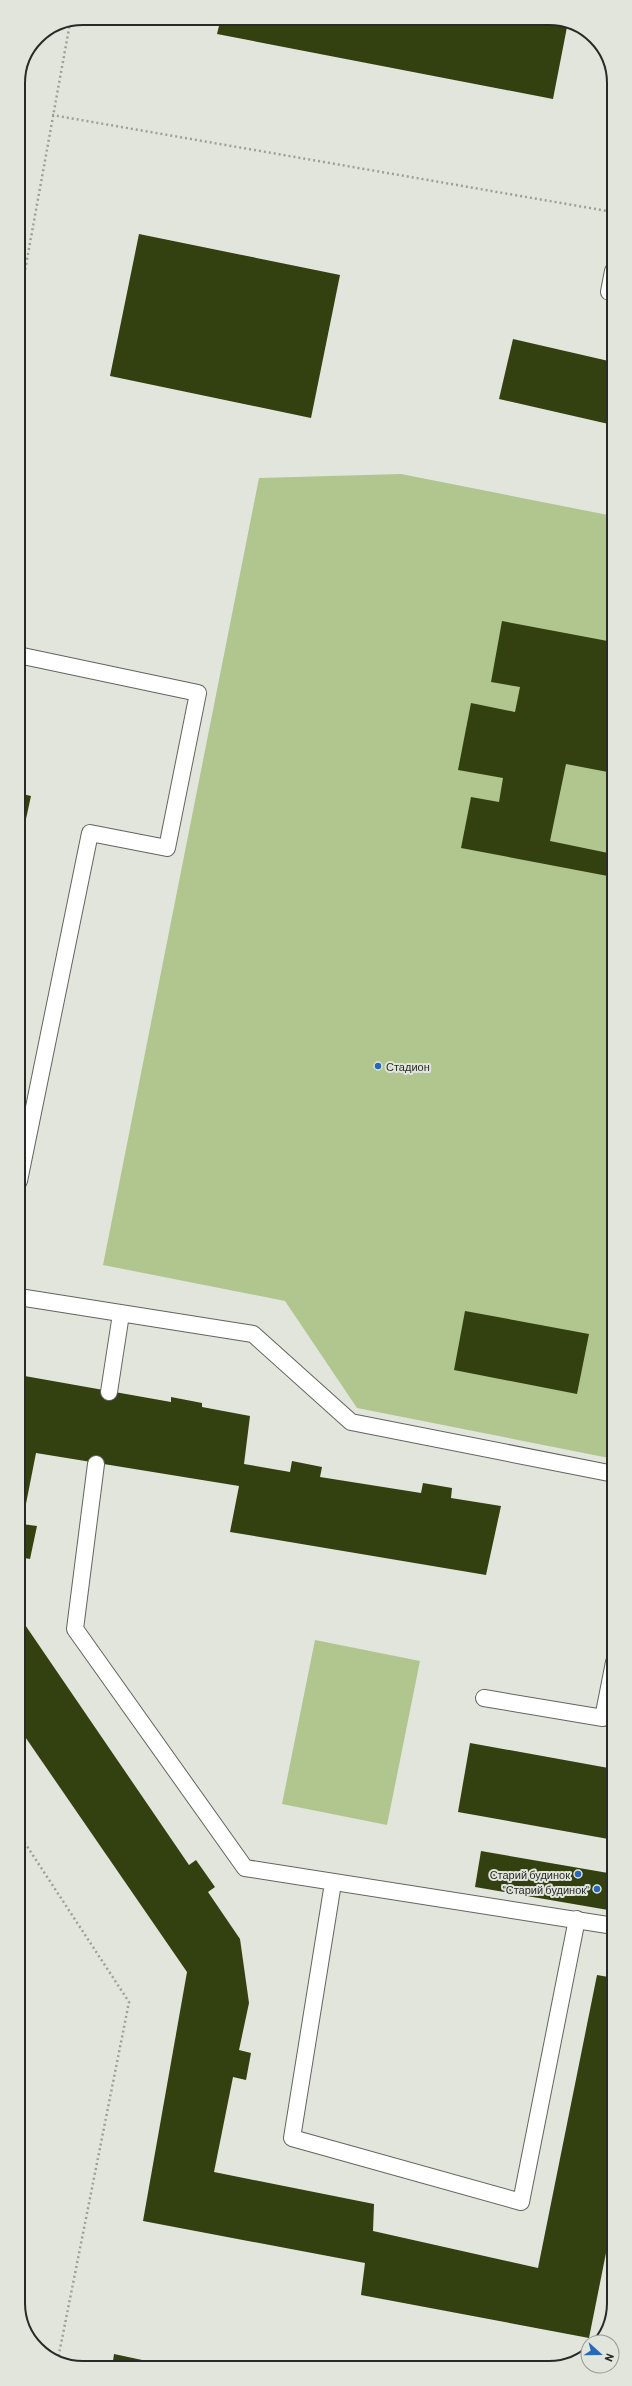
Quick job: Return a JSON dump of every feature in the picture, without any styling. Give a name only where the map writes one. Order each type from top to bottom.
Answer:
[{"type":"lane","points":[[25,656],[198,693],[167,848],[90,833],[25,1152]]},
{"type":"lane","points":[[25,1298],[253,1334],[351,1422],[607,1473]]},
{"type":"lane","points":[[109,1392],[121,1314]]},
{"type":"lane","points":[[96,1464],[74,1629],[245,1868],[333,1883],[607,1925]]},
{"type":"lane","points":[[484,1698],[603,1718],[607,1698]]},
{"type":"lane","points":[[333,1883],[292,2138],[521,2202],[577,1919]]},
{"type":"path","points":[[25,269],[69,27]]},
{"type":"path","points":[[52,116],[607,211]]},
{"type":"path","points":[[25,1843],[129,2002],[59,2356]]},
{"type":"green space","name":"Стадион","points":[[401,474],[607,515],[607,1458],[357,1408],[285,1301],[103,1265],[259,478]]},
{"type":"green space","points":[[315,1640],[420,1661],[387,1825],[282,1804]]},
{"type":"building","points":[[219,25],[553,25],[567,28],[553,99],[217,34]]},
{"type":"building","points":[[139,234],[340,275],[311,418],[110,376]]},
{"type":"building","points":[[513,339],[607,361],[607,424],[499,399]]},
{"type":"building","points":[[502,621],[607,641],[607,772],[566,764],[550,841],[607,853],[607,876],[461,848],[471,797],[499,802],[503,778],[458,770],[471,703],[515,712],[520,687],[491,682]]},
{"type":"building","points":[[25,795],[31,796],[25,824]]},
{"type":"building","points":[[465,1311],[589,1334],[577,1394],[454,1370]]},
{"type":"building","points":[[25,1376],[171,1402],[171,1397],[202,1403],[202,1407],[250,1416],[244,1464],[290,1472],[292,1461],[322,1467],[320,1477],[421,1493],[423,1483],[452,1488],[451,1498],[501,1506],[486,1575],[230,1532],[239,1486],[36,1453],[25,1509]]},
{"type":"building","points":[[25,1524],[37,1526],[30,1559],[25,1558]]},
{"type":"building","points":[[25,1625],[189,1865],[196,1860],[215,1887],[208,1892],[240,1939],[249,2003],[239,2050],[251,2053],[246,2080],[233,2077],[214,2172],[374,2204],[373,2231],[538,2268],[597,1975],[607,1977],[607,2248],[590,2334],[580,2334],[580,2336],[361,2295],[365,2263],[143,2221],[187,1972],[25,1737]]},
{"type":"building","points":[[470,1743],[607,1768],[607,1839],[458,1812]]},
{"type":"building","points":[[481,1851],[607,1873],[607,1910],[475,1887]]},
{"type":"building","points":[[114,2354],[147,2361],[113,2361]]},
{"type":"place","name":"Стадион","points":[[378,1066]]},
{"type":"place","name":"Старий будинок","points":[[578,1874]]},
{"type":"place","name":"\"Старий будинок\"","points":[[597,1889]]}]
